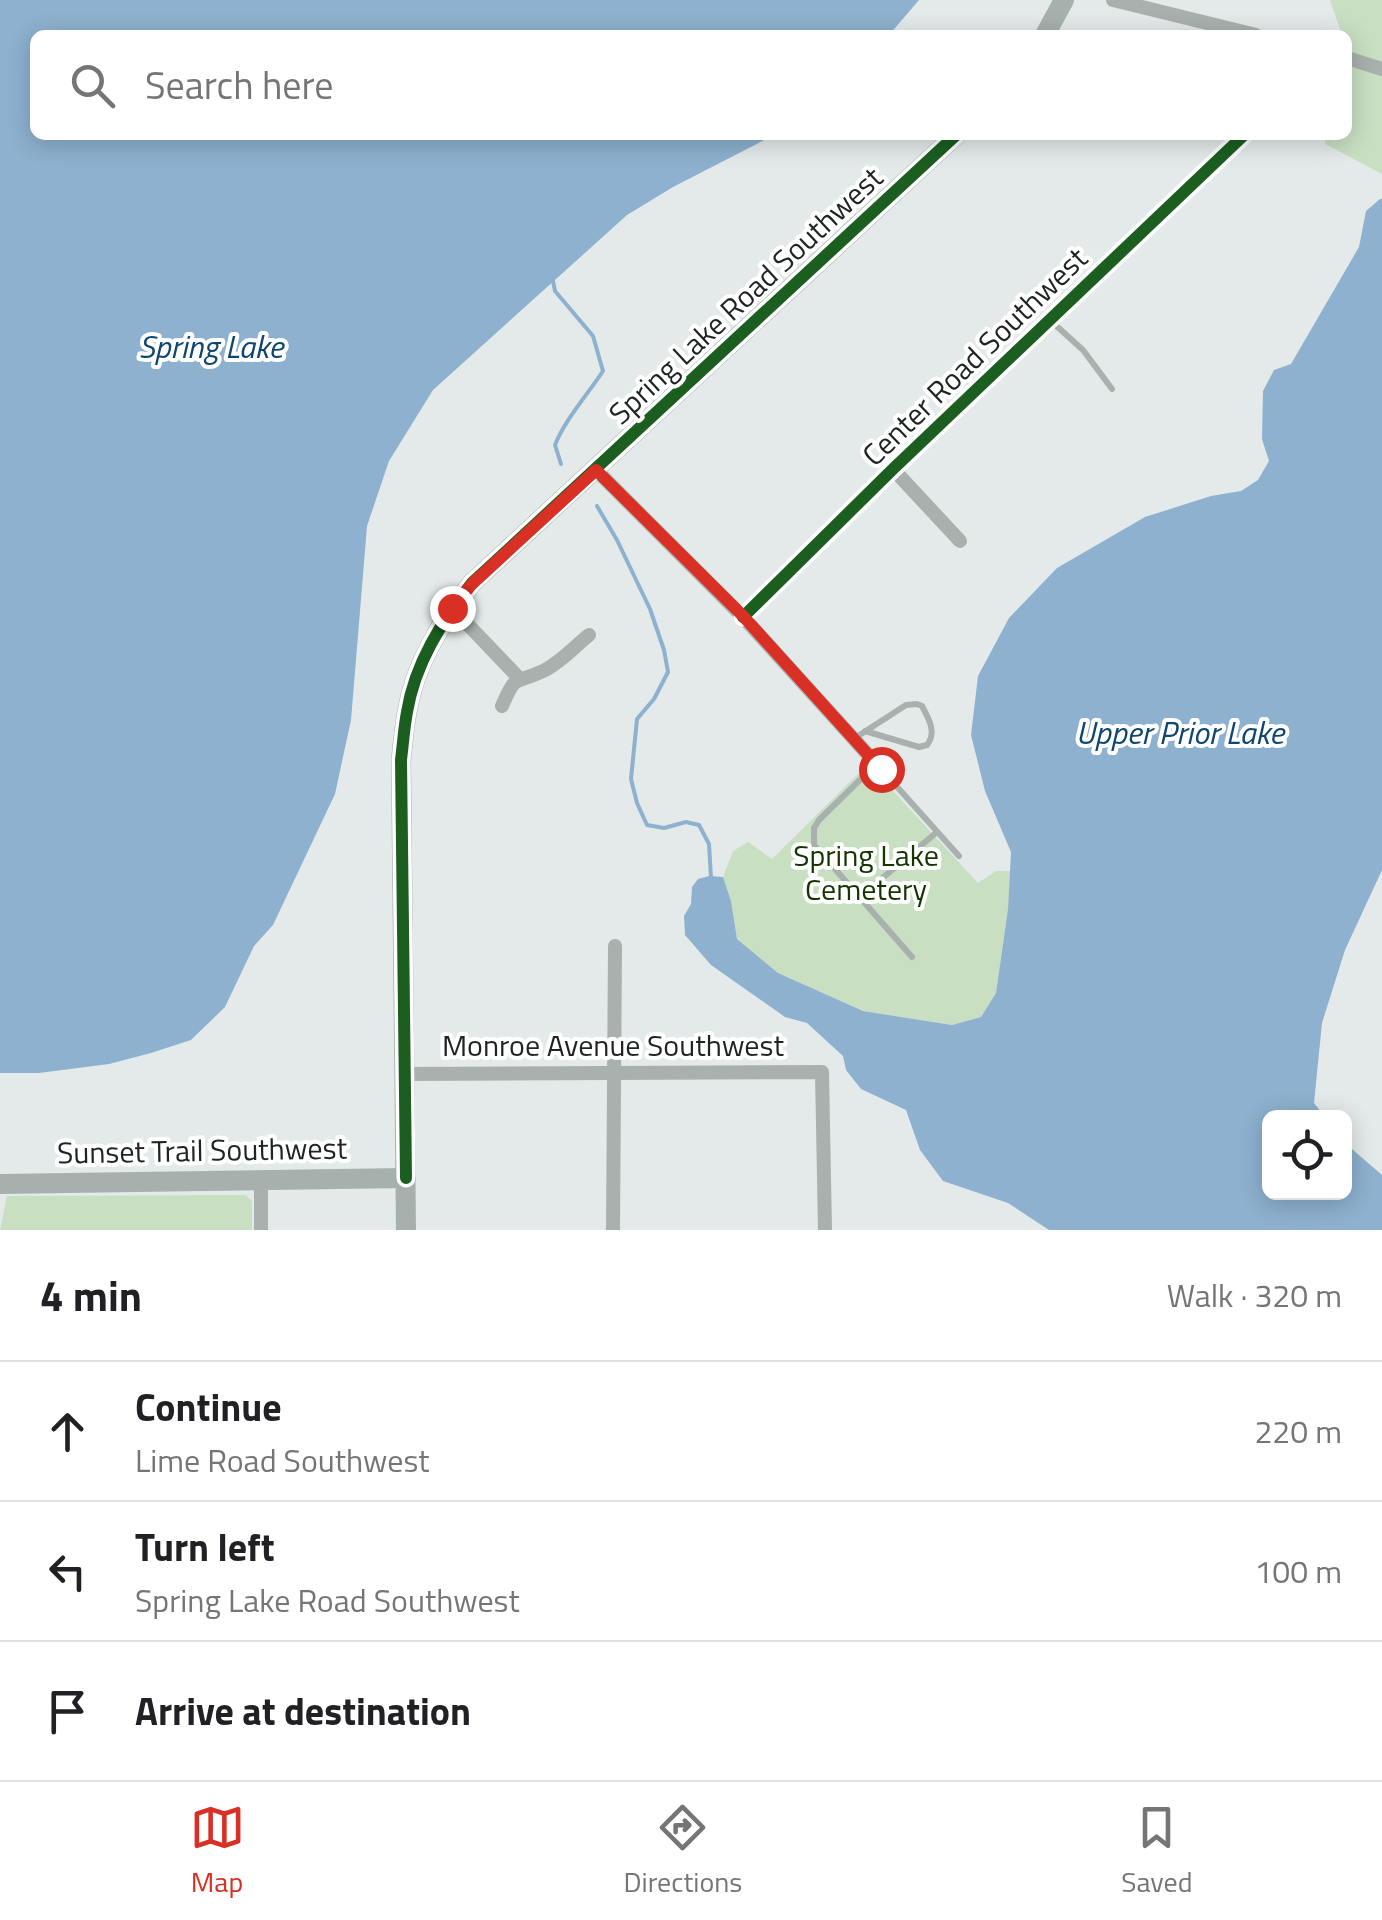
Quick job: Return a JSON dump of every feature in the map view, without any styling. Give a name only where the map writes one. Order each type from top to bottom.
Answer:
[{"type":"street","points":[[1048,30],[1064,0]]},
{"type":"street","points":[[1113,0],[1236,30]]},
{"type":"street","points":[[1352,60],[1382,69]]},
{"type":"street","name":"Spring Lake Road Southwest","points":[[406,1230],[402,760],[407,708],[424,654],[472,584],[951,140]]},
{"type":"street","name":"Center Road Southwest","points":[[743,616],[1239,140]]},
{"type":"street","points":[[893,468],[960,540]]},
{"type":"street","points":[[596,470],[860,735],[879,766]]},
{"type":"street","points":[[452,608],[518,678]]},
{"type":"street","points":[[502,706],[518,678],[545,670],[589,635]]},
{"type":"street","points":[[613,1230],[615,946]]},
{"type":"street","name":"Monroe Avenue Southwest","points":[[406,1074],[822,1072],[825,1230]]},
{"type":"street","name":"Sunset Trail Southwest","points":[[0,1184],[406,1178]]},
{"type":"street","points":[[261,1180],[262,1230]]},
{"type":"lane","points":[[1050,320],[1083,350],[1112,389]]},
{"type":"lane","points":[[912,703],[922,706],[932,734],[927,745],[918,747],[860,735],[912,703]]},
{"type":"lane","points":[[912,957],[814,846],[819,820],[879,766],[959,856]]},
{"type":"lane","points":[[860,897],[937,832]]},
{"type":"green space","points":[[1330,0],[1382,0],[1382,174],[1325,144],[1325,140],[1352,140],[1352,30],[1340,29]]},
{"type":"green space","name":"Spring Lake Cemetery","points":[[868,764],[978,883],[996,871],[1010,871],[996,993],[981,1017],[952,1025],[863,1011],[778,973],[737,939],[723,877],[733,851],[748,842],[772,859]]},
{"type":"green space","points":[[246,1195],[252,1201],[252,1230],[0,1230],[7,1196]]},
{"type":"water","name":"Spring Lake","points":[[0,0],[919,0],[893,30],[30,30],[30,140],[764,140],[627,215],[433,390],[389,461],[367,526],[351,720],[335,794],[273,925],[254,946],[225,1007],[191,1040],[151,1053],[109,1064],[39,1073],[0,1073]]},
{"type":"water","name":"Upper Prior Lake","points":[[1382,199],[1382,870],[1345,950],[1322,1023],[1314,1103],[1320,1110],[1262,1110],[1262,1200],[1352,1200],[1352,1149],[1382,1175],[1382,1230],[1049,1230],[1008,1203],[943,1181],[920,1150],[906,1110],[861,1089],[846,1070],[843,1056],[807,1023],[785,1017],[711,965],[685,935],[684,916],[691,904],[692,887],[698,879],[723,877],[737,939],[778,973],[863,1011],[952,1025],[981,1017],[996,993],[1008,909],[1011,852],[985,791],[971,735],[978,676],[1009,618],[1057,568],[1145,517],[1211,496],[1241,491],[1258,480],[1269,461],[1262,439],[1263,391],[1274,370],[1291,364],[1359,247],[1366,211]]},
{"type":"waterway","points":[[553,281],[555,291],[593,336],[603,371],[559,436],[555,445],[561,464]]},
{"type":"waterway","points":[[597,506],[650,609],[668,672],[654,699],[637,719],[631,779],[637,803],[647,825],[699,825],[709,844],[711,878]]},
{"type":"cycle path","points":[[406,1178],[401,760],[411,694],[431,643],[472,583],[951,140]]},
{"type":"cycle path","points":[[743,617],[1239,140]]},
{"type":"route","points":[[452,608],[472,584],[596,470],[743,616],[881,769]]}]
